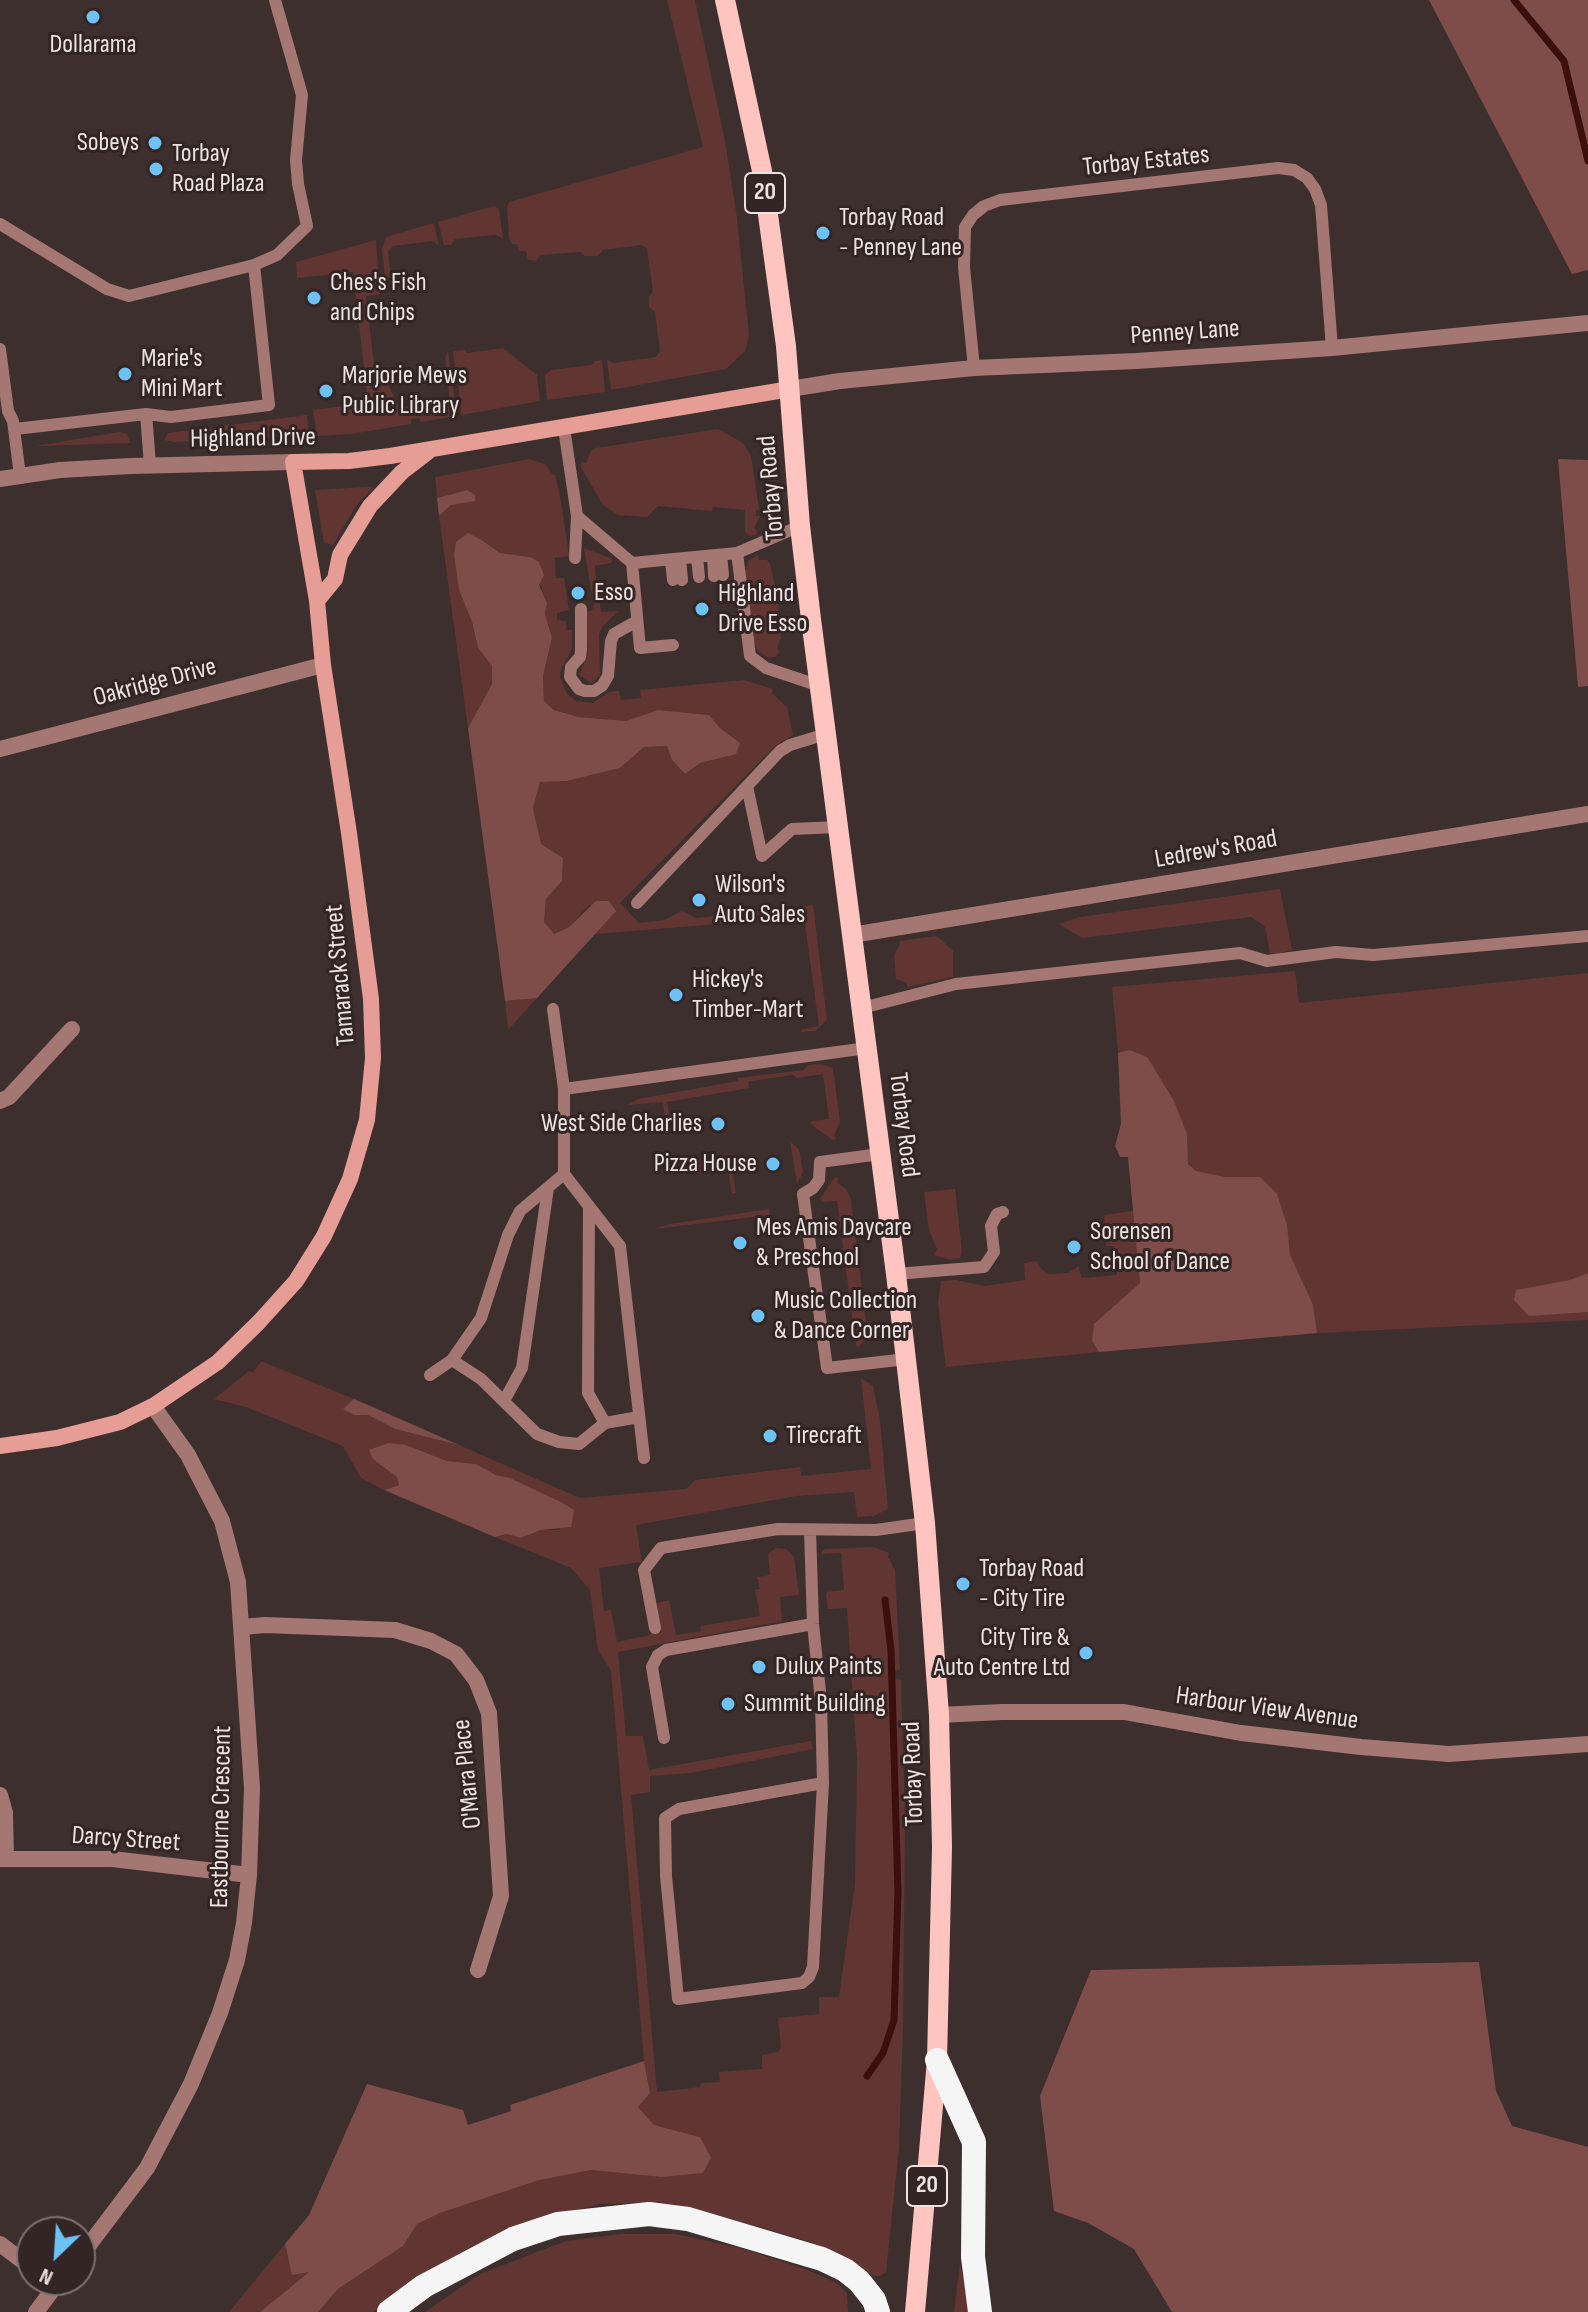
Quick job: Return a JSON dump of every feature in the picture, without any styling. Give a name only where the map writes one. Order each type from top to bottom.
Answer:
[{"type":"highway","points":[[937,2060],[974,2142],[973,2257],[980,2312]]},
{"type":"highway","points":[[389,2312],[424,2286],[513,2239],[558,2224],[649,2214],[688,2219],[822,2259],[859,2281],[874,2300],[878,2312]]},
{"type":"main road","name":"Torbay Road","points":[[725,0],[762,171],[790,389],[800,526],[907,1359],[925,1523],[939,1715],[942,1847],[937,2060],[915,2312]]},
{"type":"street","name":"Penney Lane","points":[[790,389],[974,368],[1332,348],[1586,324]]},
{"type":"street","name":"Highland Drive","points":[[0,479],[150,465],[349,461],[790,389]]},
{"type":"street","points":[[317,601],[335,579],[340,555],[370,506],[394,479],[432,448]]},
{"type":"street","name":"Tamarack Street","points":[[0,1446],[120,1422],[153,1406],[222,1358],[296,1281],[324,1236],[350,1179],[367,1120],[373,1058],[371,999],[323,665],[317,601],[295,488],[293,462]]},
{"type":"street","name":"Oakridge Drive","points":[[0,749],[323,665]]},
{"type":"street","name":"Ledrew's Road","points":[[852,935],[1588,814]]},
{"type":"street","points":[[0,1101],[9,1097],[72,1029]]},
{"type":"street","name":"Eastbourne Crescent","points":[[96,2236],[147,2168],[191,2084],[220,2013],[237,1960],[249,1875],[252,1788],[238,1582],[222,1521],[188,1455],[153,1406]]},
{"type":"street","name":"O'Mara Place","points":[[242,1627],[265,1625],[395,1630],[431,1641],[456,1654],[476,1680],[489,1713],[501,1896],[478,1970]]},
{"type":"street","name":"Harbour View Avenue","points":[[939,1715],[1124,1712],[1241,1733],[1449,1754],[1588,1744]]},
{"type":"street","points":[[0,1795],[5,1813],[3,1859]]},
{"type":"street","name":"Darcy Street","points":[[3,1859],[112,1859],[249,1875]]},
{"type":"lane","points":[[0,224],[107,289],[129,296],[254,265],[277,255],[307,226],[296,160],[302,95],[275,0]]},
{"type":"lane","name":"Torbay Estates","points":[[974,368],[964,267],[965,227],[984,206],[1000,200],[1278,168],[1294,170],[1307,178],[1321,205],[1332,348]]},
{"type":"lane","points":[[15,429],[146,414],[171,417],[269,405],[254,265]]},
{"type":"lane","points":[[0,349],[20,476]]},
{"type":"lane","points":[[146,414],[150,465]]},
{"type":"lane","points":[[564,428],[577,516],[575,558]]},
{"type":"lane","points":[[577,516],[632,563],[737,553],[800,526]]},
{"type":"lane","points":[[737,553],[742,637],[750,656],[757,664],[820,686]]},
{"type":"lane","points":[[717,555],[719,575]]},
{"type":"lane","points":[[697,557],[699,577]]},
{"type":"lane","points":[[676,560],[678,580]]},
{"type":"lane","points":[[632,563],[640,648],[673,645]]},
{"type":"lane","points":[[581,609],[580,657],[571,667],[570,677],[579,689],[585,691],[594,691],[602,686],[608,676],[614,634],[637,621]]},
{"type":"lane","points":[[637,903],[780,751],[826,734]]},
{"type":"lane","points":[[747,786],[762,856],[792,829],[838,827]]},
{"type":"lane","points":[[862,1008],[956,984],[1228,954],[1240,953],[1267,961],[1336,952],[1373,955],[1588,936]]},
{"type":"lane","points":[[553,1009],[564,1089],[564,1174],[620,1246],[644,1458]]},
{"type":"lane","points":[[564,1089],[867,1048]]},
{"type":"lane","points":[[880,1154],[820,1162],[819,1180],[803,1194],[827,1368],[907,1359]]},
{"type":"lane","points":[[430,1375],[452,1360],[481,1318],[508,1235],[520,1211],[564,1174]]},
{"type":"lane","points":[[504,1401],[522,1368],[548,1188]]},
{"type":"lane","points":[[589,1206],[588,1393],[605,1423]]},
{"type":"lane","points":[[896,1274],[984,1267],[989,1264],[994,1252],[991,1226],[997,1214],[1003,1212]]},
{"type":"lane","points":[[452,1360],[481,1379],[537,1434],[559,1442],[579,1444],[605,1423],[639,1417]]},
{"type":"lane","points":[[655,1628],[644,1570],[661,1548],[778,1529],[876,1530],[925,1523]]},
{"type":"lane","points":[[810,1530],[823,1783],[813,1967],[802,1983],[678,1999],[666,1876],[665,1818],[679,1809],[823,1783]]},
{"type":"lane","points":[[664,1738],[652,1667],[658,1655],[666,1650],[813,1624]]},
{"type":"shaded area","points":[[667,0],[695,0],[725,141],[737,218],[749,336],[745,351],[726,369],[611,390],[607,360],[614,363],[656,357],[660,351],[655,312],[649,307],[649,297],[653,291],[647,249],[642,245],[603,250],[598,256],[585,256],[580,252],[540,255],[536,261],[528,260],[526,251],[519,251],[517,244],[512,244],[509,238],[507,208],[509,202],[703,147]]},
{"type":"shaded area","points":[[1429,0],[1588,0],[1588,270],[1572,274]]},
{"type":"shaded area","points":[[494,206],[499,209],[503,239],[496,235],[455,239],[451,245],[444,245],[438,222]]},
{"type":"shaded area","points":[[434,223],[439,246],[433,241],[393,246],[388,252],[391,278],[385,278],[382,249],[386,237]]},
{"type":"shaded area","points":[[376,240],[380,294],[366,296],[374,364],[381,369],[397,404],[411,408],[450,403],[445,356],[448,352],[457,416],[421,422],[419,418],[411,419],[411,424],[352,434],[317,436],[313,410],[368,403],[353,272],[297,278],[296,262]]},
{"type":"shaded area","points":[[503,348],[537,375],[540,401],[461,415],[458,382],[464,382],[464,378],[456,379],[453,351],[464,350],[467,353]]},
{"type":"shaded area","points":[[602,360],[605,392],[547,400],[545,375],[551,370],[591,365]]},
{"type":"shaded area","points":[[307,415],[310,437],[164,440],[168,433]]},
{"type":"shaded area","points":[[718,429],[743,443],[751,456],[759,509],[756,516],[760,516],[754,528],[758,532],[755,535],[749,536],[745,531],[745,510],[713,507],[712,511],[658,506],[647,517],[618,515],[603,505],[581,467],[581,462],[586,463],[591,451],[596,448]]},
{"type":"shaded area","points":[[119,432],[127,434],[130,443],[36,446]]},
{"type":"shaded area","points":[[529,459],[545,464],[555,474],[561,501],[569,556],[555,558],[556,578],[564,578],[569,610],[557,613],[557,620],[566,621],[566,630],[572,630],[572,649],[560,677],[567,694],[576,701],[593,703],[609,692],[619,691],[621,700],[641,698],[640,690],[744,680],[773,689],[772,693],[787,707],[793,735],[775,746],[620,903],[639,923],[664,920],[682,911],[696,918],[813,905],[827,1020],[815,1031],[800,1032],[819,1026],[804,917],[595,934],[590,904],[569,927],[553,934],[544,922],[546,899],[562,881],[563,858],[541,845],[533,808],[540,782],[567,781],[620,768],[644,747],[667,746],[672,760],[685,774],[740,743],[709,715],[658,710],[626,721],[579,717],[555,710],[544,701],[543,676],[552,638],[545,614],[547,603],[530,557],[500,553],[480,539],[454,555],[459,590],[478,648],[492,666],[492,684],[468,728],[439,516],[451,505],[475,500],[467,490],[437,498],[435,477]]},
{"type":"shaded area","points":[[1558,459],[1588,460],[1588,686],[1578,687]]},
{"type":"shaded area","points":[[373,488],[357,504],[333,545],[324,543],[315,490]]},
{"type":"shaded area","points":[[467,490],[475,495],[475,501],[451,505],[439,516],[437,498]]},
{"type":"shaded area","points":[[468,533],[500,553],[530,557],[539,562],[544,575],[539,585],[547,603],[545,614],[552,638],[543,676],[544,701],[554,710],[579,717],[626,721],[658,710],[709,715],[740,743],[736,754],[700,763],[685,774],[672,760],[667,746],[644,747],[620,768],[567,781],[540,782],[533,808],[541,844],[563,858],[562,881],[546,899],[544,922],[554,934],[569,927],[596,901],[609,901],[616,911],[537,998],[505,1001],[468,728],[492,684],[492,666],[478,648],[459,590],[454,555],[456,542]]},
{"type":"shaded area","points":[[584,548],[613,559],[611,563],[595,566],[595,572],[601,612],[618,611],[599,634],[600,676],[591,683],[579,675],[588,652],[585,612],[594,607]]},
{"type":"shaded area","points":[[758,555],[759,560],[767,560],[770,564],[778,599],[781,638],[777,648],[780,652],[775,657],[759,652],[753,640],[744,574],[749,560]]},
{"type":"shaded area","points":[[1280,889],[1292,950],[1277,954],[1270,953],[1265,926],[1251,917],[1082,938],[1059,924],[1080,917]]},
{"type":"shaded area","points":[[937,936],[953,951],[953,977],[907,987],[907,983],[896,979],[894,955],[899,941]]},
{"type":"shaded area","points":[[1295,971],[1299,1003],[1588,973],[1588,1320],[1318,1333],[1147,1348],[1140,1284],[1126,1296],[1092,1341],[1099,1352],[946,1367],[938,1303],[941,1281],[956,1280],[984,1286],[1025,1280],[1024,1263],[1037,1261],[1041,1269],[1049,1274],[1068,1273],[1079,1266],[1081,1278],[1117,1275],[1114,1246],[1106,1246],[1104,1215],[1133,1211],[1112,987]]},
{"type":"shaded area","points":[[537,998],[508,1030],[505,1001]]},
{"type":"shaded area","points":[[1130,1050],[1147,1057],[1174,1101],[1187,1134],[1188,1164],[1196,1171],[1225,1177],[1260,1177],[1277,1194],[1287,1225],[1290,1255],[1313,1305],[1317,1333],[1099,1352],[1092,1341],[1094,1324],[1140,1283],[1128,1157],[1120,1157],[1115,1146],[1121,1124],[1118,1053]]},
{"type":"shaded area","points":[[821,1064],[833,1068],[840,1122],[834,1135],[836,1139],[833,1140],[810,1124],[829,1119],[823,1074],[751,1081],[748,1082],[749,1088],[667,1102],[671,1126],[666,1127],[663,1102],[628,1105],[638,1099],[738,1081],[738,1078],[804,1070],[808,1065]]},
{"type":"shaded area","points":[[790,1141],[799,1150],[803,1172],[797,1184]]},
{"type":"shaded area","points":[[727,1154],[730,1154],[736,1193],[732,1194],[728,1171],[694,1174],[693,1168],[679,1168],[677,1163],[707,1158],[709,1168],[728,1165]]},
{"type":"shaded area","points":[[835,1177],[839,1178],[837,1182],[847,1190],[851,1200],[868,1338],[858,1347],[837,1201],[822,1202],[820,1199]]},
{"type":"shaded area","points":[[955,1189],[962,1252],[960,1258],[951,1260],[934,1255],[937,1249],[929,1230],[924,1192]]},
{"type":"shaded area","points":[[769,1209],[770,1215],[654,1229],[670,1224]]},
{"type":"shaded area","points":[[1588,1273],[1588,1312],[1529,1316],[1514,1300],[1516,1290],[1570,1280]]},
{"type":"shaded area","points":[[261,1361],[354,1399],[348,1405],[354,1415],[368,1415],[395,1429],[459,1445],[580,1498],[686,1489],[695,1480],[800,1467],[801,1476],[871,1469],[861,1378],[873,1386],[880,1420],[888,1509],[874,1516],[857,1517],[854,1492],[796,1496],[636,1525],[642,1562],[599,1568],[604,1611],[611,1610],[617,1642],[650,1635],[655,1628],[661,1633],[656,1603],[669,1600],[676,1635],[701,1631],[701,1626],[760,1616],[755,1590],[760,1589],[757,1577],[770,1575],[768,1554],[776,1548],[786,1549],[794,1557],[799,1595],[780,1597],[782,1621],[618,1652],[626,1736],[643,1736],[649,1770],[811,1741],[813,1749],[691,1773],[650,1776],[650,1792],[631,1795],[657,2092],[720,2082],[719,2072],[762,2069],[762,2055],[778,2052],[781,2048],[778,2018],[819,2014],[819,1997],[839,1997],[855,1883],[857,1759],[847,1608],[828,1609],[826,1595],[827,1592],[844,1590],[841,1553],[822,1554],[822,1551],[874,1547],[889,1553],[895,1570],[900,1670],[894,1671],[895,1679],[901,1680],[905,1821],[899,2148],[886,2272],[874,2276],[816,2244],[697,2211],[644,2203],[600,2204],[547,2217],[473,2246],[414,2280],[374,2312],[318,2312],[338,2289],[403,2246],[416,2224],[440,2213],[539,2179],[591,2170],[661,2177],[700,2137],[654,2125],[638,2107],[650,2092],[644,2061],[611,1671],[598,1650],[590,1590],[571,1568],[495,1537],[507,1534],[521,1538],[541,1530],[560,1530],[561,1502],[476,1464],[447,1461],[406,1445],[389,1470],[397,1477],[399,1485],[384,1490],[361,1478],[343,1446],[246,1407],[214,1399],[249,1371],[253,1373]]},
{"type":"shaded area","points":[[354,1399],[459,1445],[395,1429],[368,1415],[354,1415],[343,1409]]},
{"type":"shaded area","points":[[388,1443],[406,1445],[447,1461],[476,1464],[496,1475],[510,1478],[574,1510],[571,1527],[541,1530],[521,1538],[507,1534],[495,1537],[384,1490],[399,1485],[397,1477],[373,1459],[369,1450]]},
{"type":"shaded area","points":[[1479,1962],[1496,2091],[1512,2126],[1588,2147],[1588,2312],[1172,2312],[1134,2249],[1088,2223],[1054,2211],[1040,2096],[1091,1970]]},
{"type":"shaded area","points":[[644,2061],[650,2093],[638,2107],[654,2125],[700,2137],[711,2158],[703,2173],[661,2177],[591,2170],[539,2180],[440,2213],[417,2224],[403,2246],[338,2289],[318,2312],[260,2312],[309,2272],[292,2275],[285,2244],[309,2215],[367,2084],[463,2110],[468,2125],[511,2111],[510,2105]]},
{"type":"shaded area","points":[[620,2234],[676,2234],[740,2248],[805,2269],[837,2283],[847,2293],[848,2312],[425,2312],[480,2274],[566,2241]]},
{"type":"shaded area","points":[[285,2244],[288,2259],[311,2270],[260,2312],[229,2312]]},
{"type":"shaded area","points":[[960,2263],[970,2312],[954,2312]]},
{"type":"waterway","points":[[1514,0],[1564,61],[1588,161]]},
{"type":"waterway","points":[[867,2076],[883,2053],[894,2020],[898,1892],[891,1650],[885,1600]]},
{"type":"place","name":"Dollarama","points":[[93,17]]},
{"type":"place","name":"Sobeys","points":[[155,143]]},
{"type":"place","name":"Torbay Road Plaza","points":[[156,169]]},
{"type":"place","name":"Torbay Road - Penney Lane","points":[[823,233]]},
{"type":"place","name":"Ches's Fish and Chips","points":[[314,298]]},
{"type":"place","name":"Marie's Mini Mart","points":[[125,374]]},
{"type":"place","name":"Marjorie Mews Public Library","points":[[326,391]]},
{"type":"place","name":"Esso","points":[[578,593]]},
{"type":"place","name":"Highland Drive Esso","points":[[702,609]]},
{"type":"place","name":"Wilson's Auto Sales","points":[[699,900]]},
{"type":"place","name":"Hickey's Timber-Mart","points":[[676,995]]},
{"type":"place","name":"West Side Charlies","points":[[718,1124]]},
{"type":"place","name":"Pizza House","points":[[773,1164]]},
{"type":"place","name":"Mes Amis Daycare & Preschool","points":[[740,1243]]},
{"type":"place","name":"Sorensen School of Dance","points":[[1074,1247]]},
{"type":"place","name":"Music Collection & Dance Corner","points":[[758,1316]]},
{"type":"place","name":"Tirecraft","points":[[770,1436]]},
{"type":"place","name":"Torbay Road - City Tire","points":[[963,1584]]},
{"type":"place","name":"City Tire & Auto Centre Ltd","points":[[1086,1653]]},
{"type":"place","name":"Dulux Paints","points":[[759,1667]]},
{"type":"place","name":"Summit Building","points":[[728,1704]]}]
